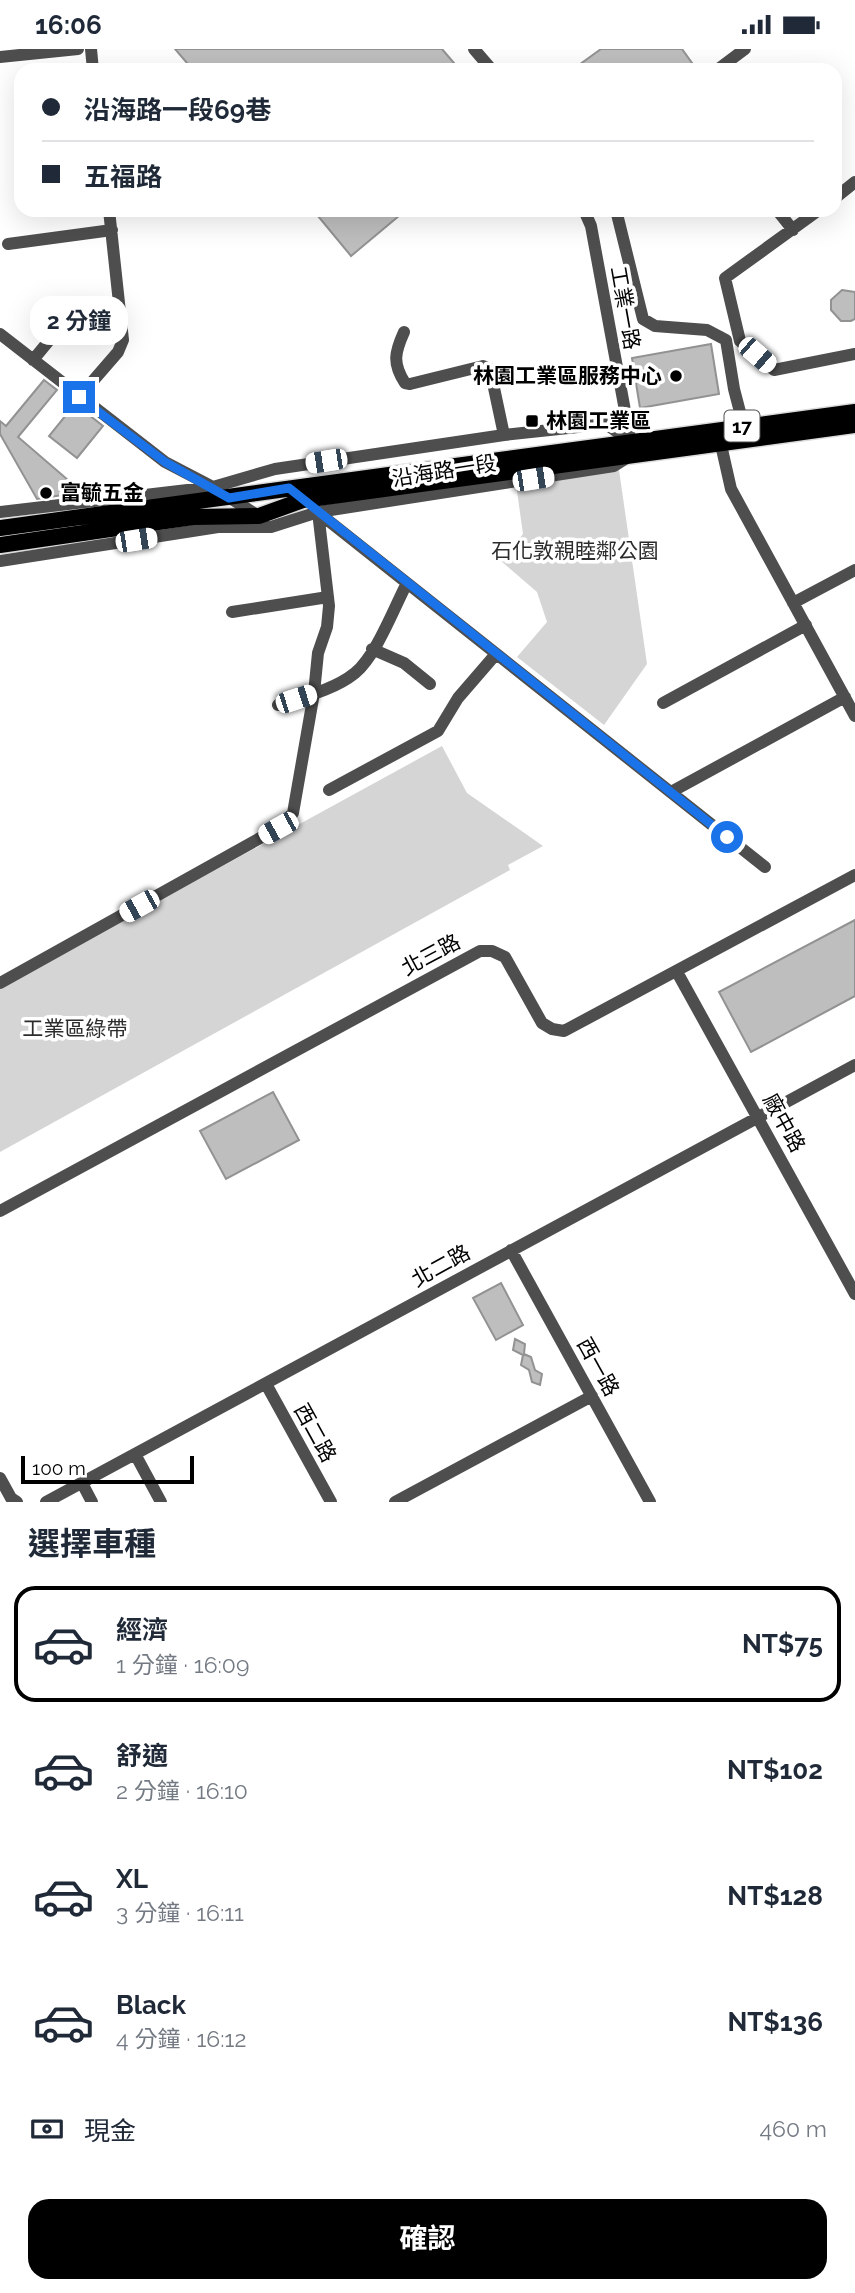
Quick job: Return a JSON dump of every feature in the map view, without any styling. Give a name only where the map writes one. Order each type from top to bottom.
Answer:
[{"type":"main road","name":"17","points":[[746,432],[855,412]]},
{"type":"main road","name":"17","points":[[631,447],[746,432],[855,425]]},
{"type":"main road","name":"沿海路一段","points":[[0,528],[289,488],[631,447]]},
{"type":"main road","name":"沿海路一段","points":[[0,545],[193,517],[265,521],[303,500],[631,447]]},
{"type":"street","points":[[0,57],[78,49]]},
{"type":"street","points":[[474,49],[486,63]]},
{"type":"street","points":[[726,63],[745,49]]},
{"type":"street","points":[[79,397],[118,352],[123,340],[110,217]]},
{"type":"street","name":"工業一路","points":[[587,217],[591,226],[631,447]]},
{"type":"street","points":[[618,217],[643,319],[655,326],[707,330],[726,341],[740,341]]},
{"type":"street","points":[[783,217],[793,230]]},
{"type":"street","points":[[810,217],[725,278],[740,341],[774,370],[855,354]]},
{"type":"street","points":[[8,244],[112,230]]},
{"type":"street","points":[[33,360],[61,326],[70,323],[77,313]]},
{"type":"street","points":[[404,332],[395,351],[394,361],[405,383],[483,366],[490,369],[504,435]]},
{"type":"street","points":[[0,334],[165,462],[213,487],[265,521]]},
{"type":"street","points":[[726,341],[734,389],[746,432]]},
{"type":"street","name":"沿海路一段","points":[[0,512],[213,487],[275,469],[504,435],[606,424],[631,447],[614,466],[0,561]]},
{"type":"street","points":[[719,435],[731,489],[855,714]]},
{"type":"street","points":[[289,488],[765,867]]},
{"type":"street","points":[[0,983],[278,828],[293,813],[314,693],[318,653],[327,627],[328,597],[318,512]]},
{"type":"street","points":[[793,603],[855,570]]},
{"type":"street","points":[[278,705],[342,682],[356,673],[407,583]]},
{"type":"street","points":[[233,612],[328,597]]},
{"type":"street","points":[[663,703],[806,625]]},
{"type":"street","points":[[372,649],[404,663],[430,684]]},
{"type":"street","points":[[329,790],[438,731],[458,698],[496,654]]},
{"type":"street","points":[[671,792],[845,697]]},
{"type":"street","name":"北三路","points":[[0,1211],[480,951],[492,951],[505,957],[542,1023],[552,1029],[564,1031],[855,875]]},
{"type":"street","name":"廠中路","points":[[677,972],[855,1294]]},
{"type":"street","name":"北二路","points":[[46,1502],[855,1065]]},
{"type":"street","name":"西一路","points":[[511,1250],[650,1502]]},
{"type":"street","name":"西二路","points":[[266,1384],[331,1502]]},
{"type":"street","points":[[395,1502],[592,1396]]},
{"type":"street","points":[[135,1454],[161,1502]]},
{"type":"street","points":[[0,1478],[11,1498],[17,1502]]},
{"type":"street","points":[[82,1483],[92,1502]]},
{"type":"green space","name":"石化敦親睦鄰公園","points":[[619,470],[647,664],[604,725],[517,657],[547,622],[537,592],[501,561],[523,534],[516,484]]},
{"type":"green space","name":"工業區綠帶","points":[[442,746],[467,793],[543,846],[508,865],[510,870],[0,1152],[0,988]]},
{"type":"building","points":[[175,49],[442,49],[454,63],[187,63]]},
{"type":"building","points":[[601,49],[682,49],[692,63],[582,63]]},
{"type":"building","points":[[319,217],[398,217],[351,256]]},
{"type":"building","points":[[842,290],[855,292],[855,319],[851,321],[841,321],[831,310],[831,300]]},
{"type":"building","name":"林園工業區服務中心","points":[[711,344],[719,394],[640,408],[632,358]]},
{"type":"building","points":[[44,380],[57,390],[18,437],[82,492],[37,499],[0,434],[0,421],[6,426]]},
{"type":"building","points":[[75,404],[103,426],[77,458],[49,436]]},
{"type":"building","points":[[855,920],[855,996],[751,1052],[719,992]]},
{"type":"building","points":[[273,1092],[299,1140],[226,1179],[200,1131]]},
{"type":"building","points":[[501,1283],[523,1325],[496,1340],[473,1298]]},
{"type":"building","points":[[515,1339],[525,1344],[524,1354],[531,1357],[535,1370],[542,1374],[540,1385],[532,1382],[529,1370],[521,1365],[523,1355],[513,1350]]},
{"type":"place","name":"林園工業區服務中心","points":[[676,376]]},
{"type":"place","name":"林園工業區","points":[[532,421]]},
{"type":"place","name":"富毓五金","points":[[46,493]]},
{"type":"route","points":[[79,397],[165,462],[229,498],[289,488],[727,837]]}]
